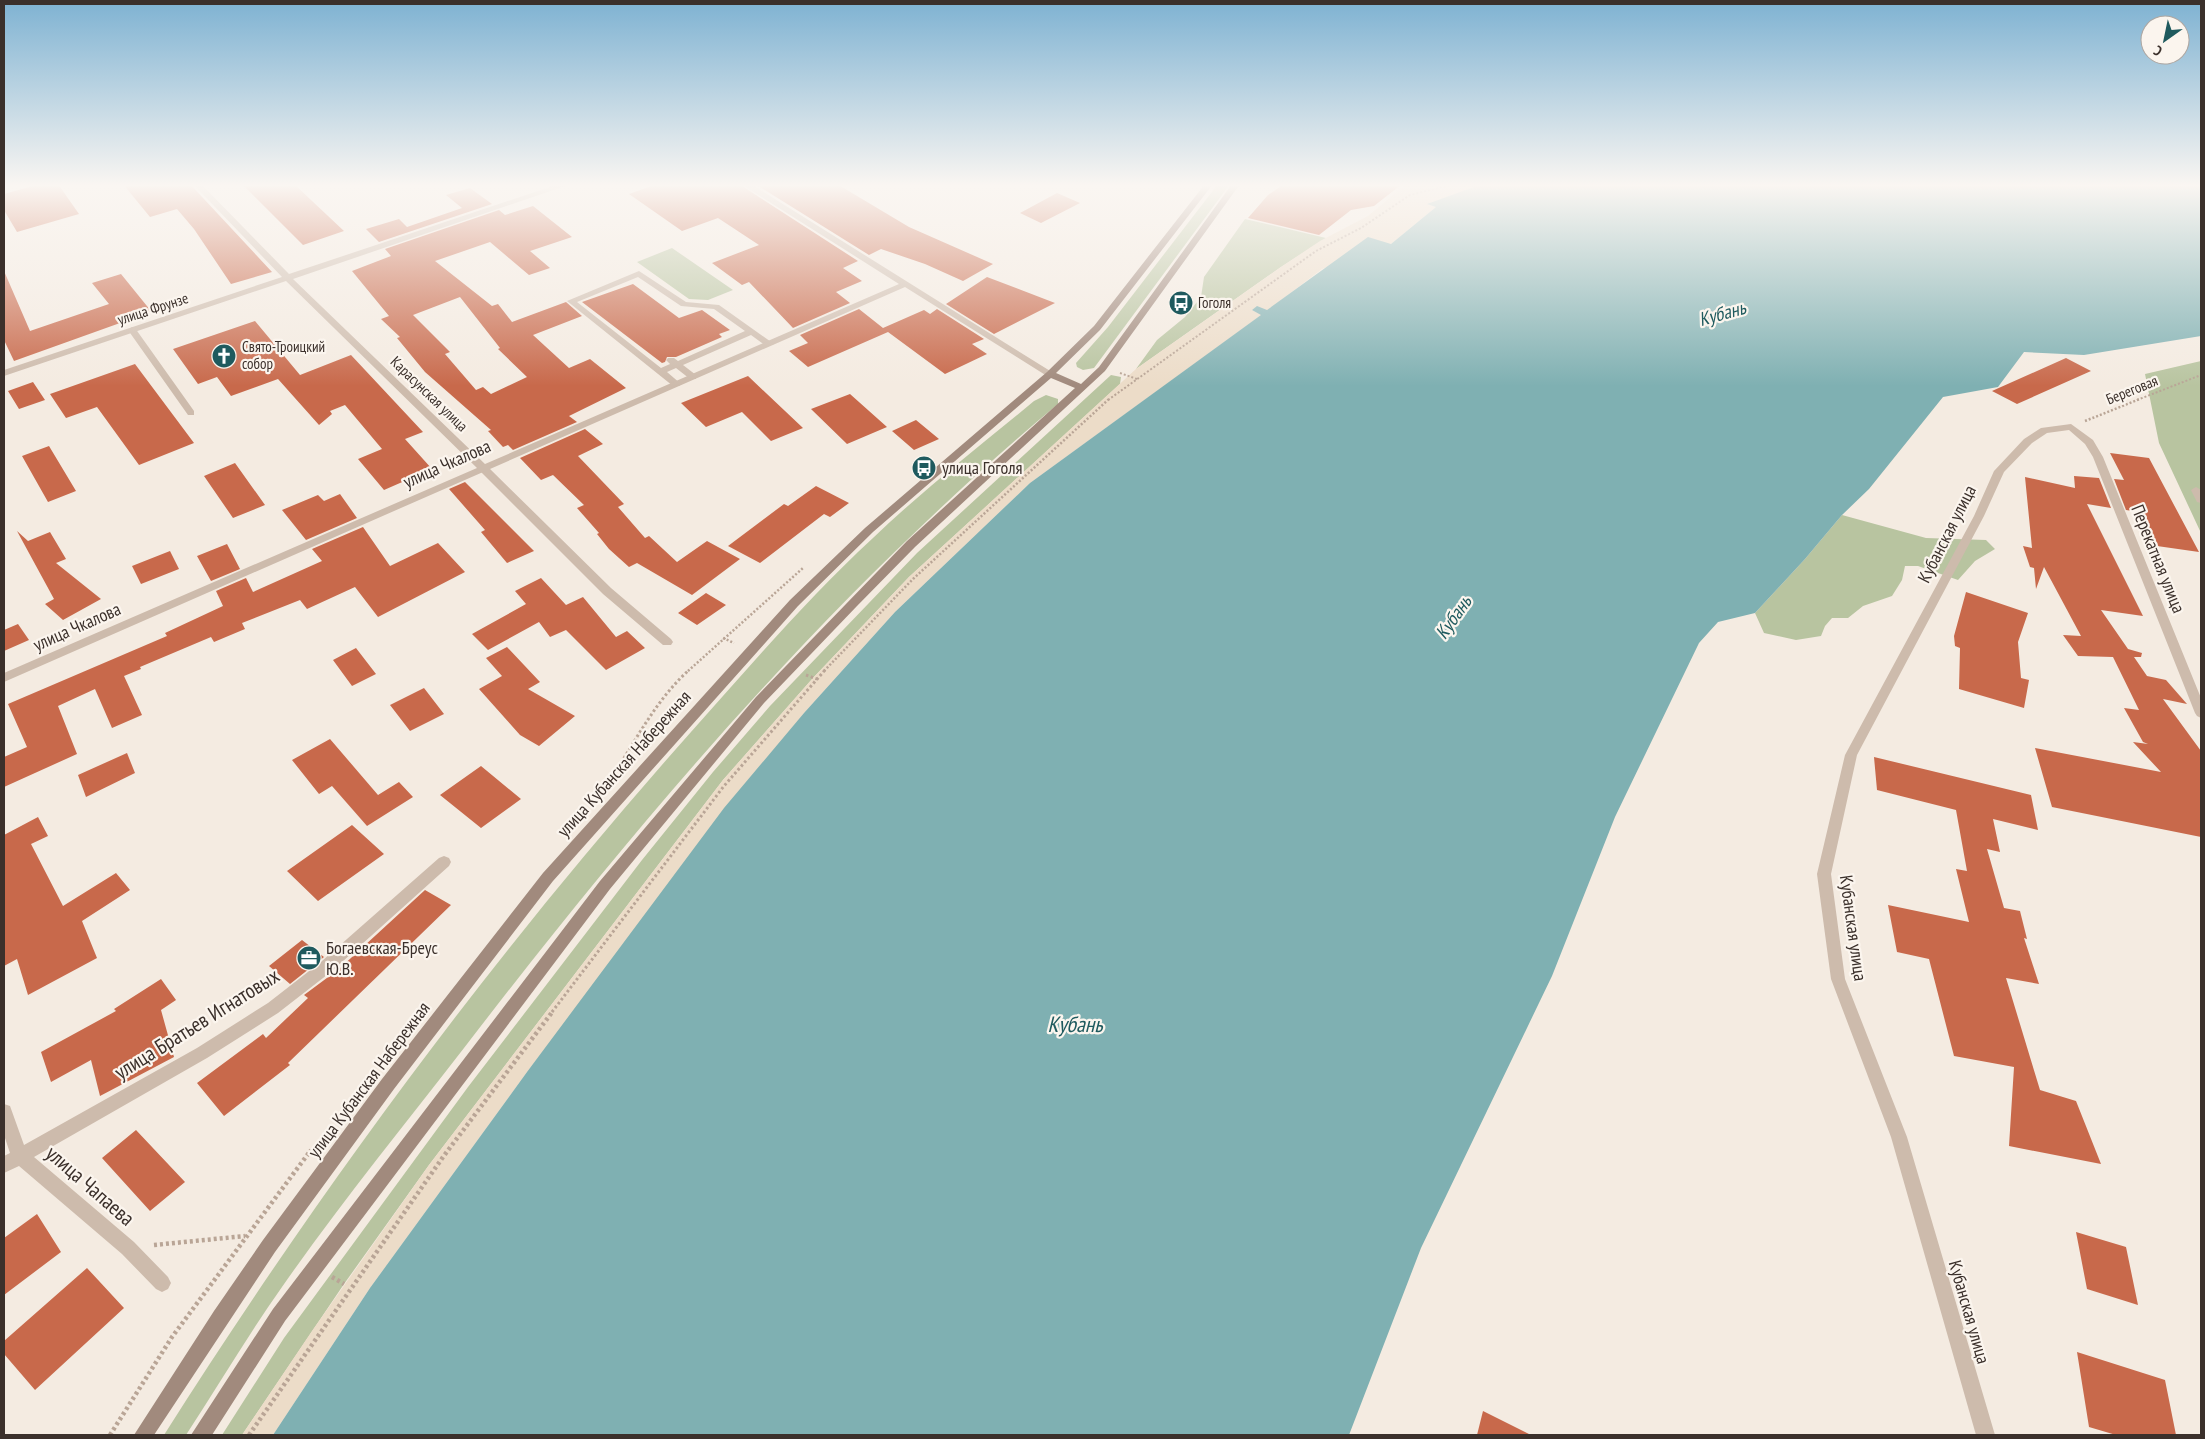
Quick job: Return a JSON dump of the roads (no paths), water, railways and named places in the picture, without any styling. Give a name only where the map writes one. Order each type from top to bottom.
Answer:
[{"type":"main road","name":"улица Кубанская Набережная","points":[[143,1435],[220,1316],[280,1231],[388,1084],[548,877],[794,603],[869,530],[1050,374],[1097,328],[1157,251]]},
{"type":"main road","points":[[202,1435],[279,1315],[605,886],[760,700],[912,544],[1102,369],[1188,251]]},
{"type":"main road","points":[[1050,374],[1083,388]]},
{"type":"street","name":"Карасунская улица","points":[[262,251],[607,591],[667,642]]},
{"type":"street","name":"улица Фрунзе","points":[[4,373],[368,251]]},
{"type":"street","points":[[853,251],[1050,374]]},
{"type":"street","points":[[676,384],[570,301],[639,274],[680,302],[716,307],[768,344]]},
{"type":"street","name":"улица Чкалова","points":[[4,678],[906,284]]},
{"type":"street","points":[[132,330],[192,413]]},
{"type":"street","points":[[660,372],[673,362],[751,332]]},
{"type":"street","points":[[673,362],[693,377]]},
{"type":"street","name":"Перекатная улица","points":[[2071,427],[2089,442],[2098,457],[2201,713]]},
{"type":"street","name":"Кубанская улица","points":[[1985,1435],[1899,1137],[1838,979],[1824,874],[1851,755],[1979,516],[1999,471],[2028,441],[2044,430],[2071,427]]},
{"type":"street","name":"улица Братьев Игнатовых","points":[[4,1164],[202,1053],[274,1008],[327,966],[444,862]]},
{"type":"street","name":"улица Чапаева","points":[[4,1112],[19,1154],[128,1248],[162,1283]]},
{"type":"water","name":"Кубань","points":[[1348,251],[2201,251],[2201,336],[2084,355],[2024,352],[1998,387],[1943,397],[1869,489],[1842,515],[1805,559],[1755,613],[1718,622],[1699,643],[1615,817],[1552,976],[1421,1248],[1349,1435],[273,1435],[370,1288],[527,1072],[724,808],[804,713],[895,612],[1030,483],[1261,315],[1252,310],[1257,306],[1267,310]]},
{"type":"place","name":"Гоголя","points":[[1181,303]]},
{"type":"place","name":"Свято-Троицкий собор","points":[[224,356]]},
{"type":"place","name":"улица Гоголя","points":[[924,468]]},
{"type":"place","name":"Богаевская-Бреус Ю.В.","points":[[309,958]]}]
